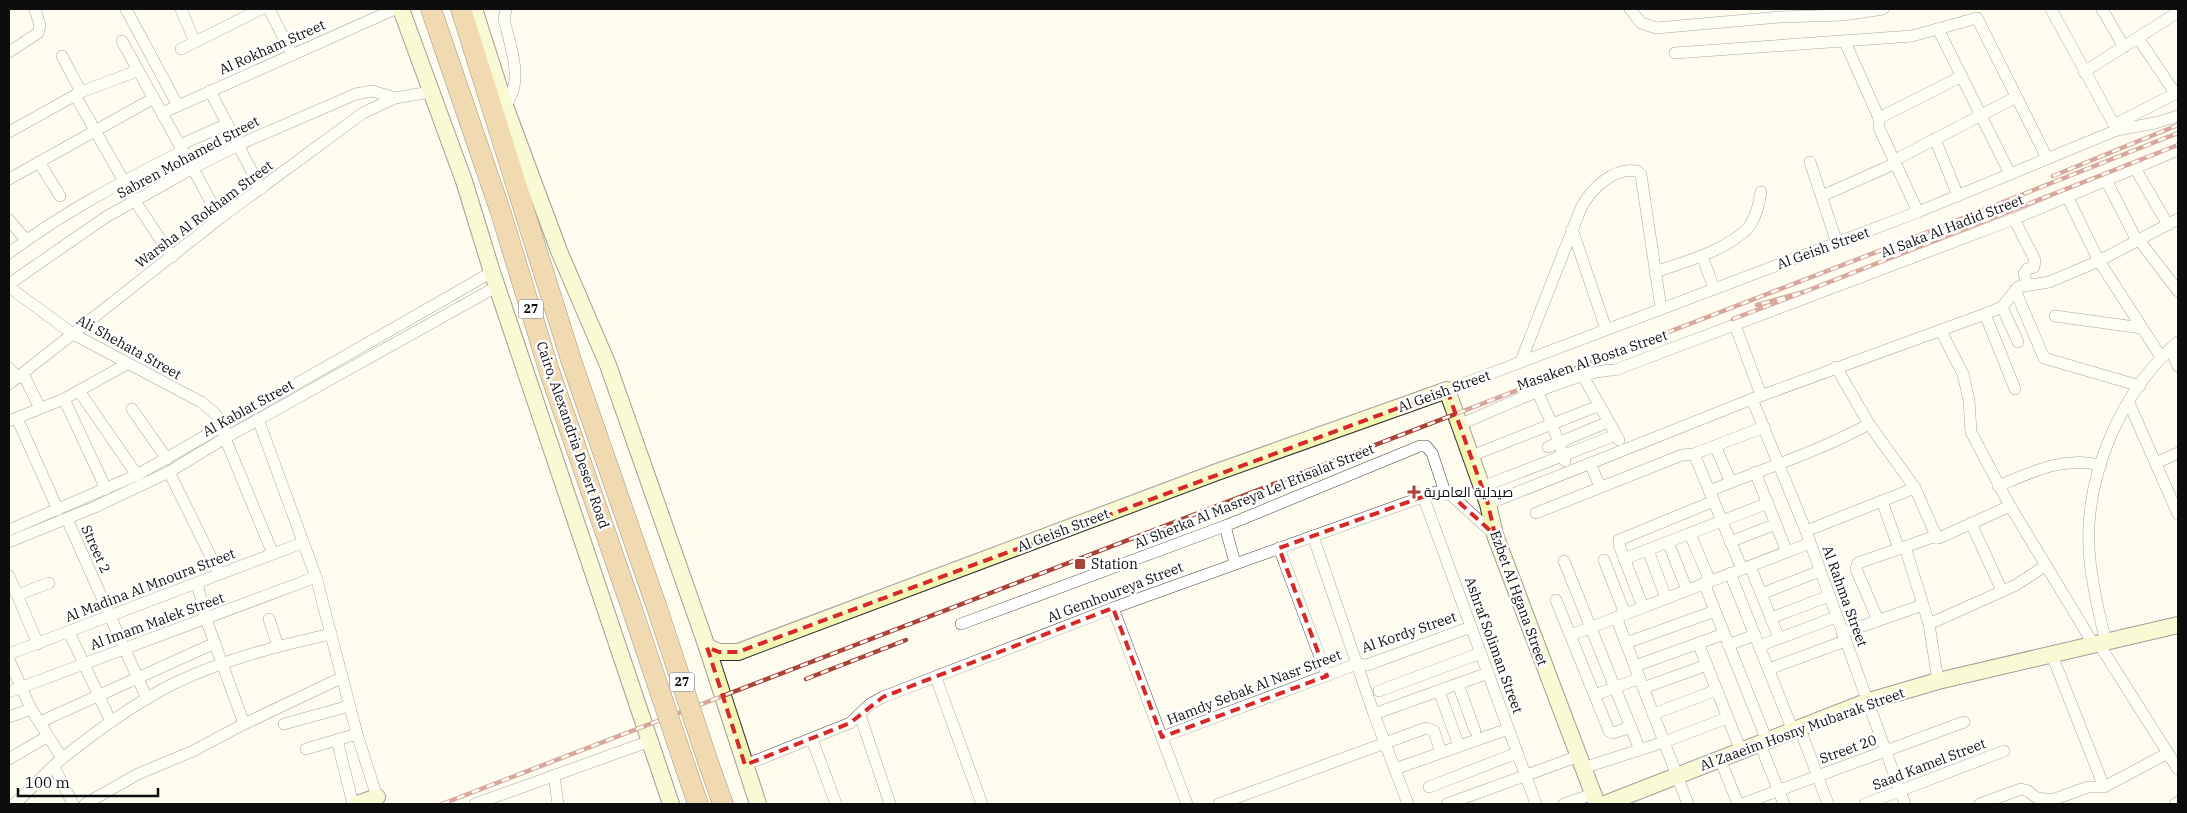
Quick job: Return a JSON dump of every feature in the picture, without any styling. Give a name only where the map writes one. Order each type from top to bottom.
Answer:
[{"type":"highway","name":"Cairo, Alexandria Desert Road","points":[[431,9],[500,210],[549,370],[698,804]]},
{"type":"highway","name":"Cairo, Alexandria Desert Road","points":[[461,9],[575,372],[724,804]]},
{"type":"street","points":[[9,52],[38,33],[40,26],[35,9]]},
{"type":"street","points":[[126,9],[178,106]]},
{"type":"street","points":[[181,9],[195,42]]},
{"type":"street","points":[[181,49],[261,9]]},
{"type":"street","points":[[269,9],[292,54]]},
{"type":"street","name":"Al Rokham Street","points":[[162,113],[395,9]]},
{"type":"street","points":[[401,9],[464,181],[494,280],[671,804]]},
{"type":"street","points":[[474,9],[505,106],[559,251],[608,365],[707,647],[758,804]]},
{"type":"street","points":[[505,106],[512,96],[516,82],[504,19],[506,9]]},
{"type":"street","points":[[1630,9],[1641,23],[1656,28],[1781,13],[1843,15],[1883,9]]},
{"type":"street","points":[[2051,9],[2115,128],[2177,93],[2138,38]]},
{"type":"street","points":[[2102,9],[2124,47]]},
{"type":"street","points":[[2084,72],[2178,12]]},
{"type":"street","points":[[1675,53],[1912,36],[1972,18],[1978,20],[2047,158]]},
{"type":"street","points":[[1938,29],[2010,174]]},
{"type":"street","points":[[122,41],[136,71],[154,98],[220,218]]},
{"type":"street","points":[[1845,42],[1879,118],[1879,128],[1893,162],[1918,212]]},
{"type":"street","points":[[62,56],[94,130],[135,201],[172,257]]},
{"type":"street","points":[[9,132],[78,94],[136,71]]},
{"type":"street","points":[[1879,118],[1962,76]]},
{"type":"street","points":[[210,91],[260,189]]},
{"type":"street","name":"Sabren Mohamed Street","points":[[9,286],[79,234],[192,168],[238,145],[356,94],[372,91],[396,98]]},
{"type":"street","name":"Warsha Al Rokham Street","points":[[17,379],[220,218],[363,113],[396,98],[430,92]]},
{"type":"street","points":[[1822,196],[1893,162],[2016,97]]},
{"type":"street","points":[[9,180],[94,130],[154,98]]},
{"type":"street","name":"Al Geish Street","points":[[707,647],[719,652],[738,652],[1217,472],[1447,390],[1714,288],[1838,243],[1958,196],[2115,128],[2155,123],[2178,116]]},
{"type":"street","points":[[9,253],[26,240],[124,181],[227,124]]},
{"type":"street","points":[[1935,140],[1958,196]]},
{"type":"street","name":"Al Saka Al Hadid Street","points":[[1735,325],[2014,219],[2178,150]]},
{"type":"street","points":[[39,162],[60,196]]},
{"type":"street","points":[[1810,162],[1838,243]]},
{"type":"street","points":[[1488,504],[1757,397],[1985,314],[2002,307],[2015,290],[2027,284],[2048,282],[2098,261],[2175,223],[2135,168]]},
{"type":"street","points":[[1521,361],[1581,208],[1591,192],[1605,180],[1622,172],[1636,171],[1642,178],[1661,308]]},
{"type":"street","points":[[2106,180],[2138,240],[2178,291]]},
{"type":"street","points":[[1655,272],[1702,256],[1748,227],[1756,212],[1761,192]]},
{"type":"street","points":[[2067,196],[2098,261],[2161,357]]},
{"type":"street","points":[[2014,219],[2036,260],[2036,265],[2027,269],[2024,274],[2027,284]]},
{"type":"street","points":[[9,220],[26,240]]},
{"type":"street","points":[[1572,229],[1606,329]]},
{"type":"street","points":[[1702,256],[1714,288]]},
{"type":"street","points":[[2169,279],[2178,271]]},
{"type":"street","name":"Al Kablat Street","points":[[9,542],[67,519],[169,472],[224,432],[419,314],[494,280]]},
{"type":"street","name":"Al Kablat Street","points":[[9,530],[138,475],[224,432],[258,419],[426,326],[494,280]]},
{"type":"street","name":"Ali Shehata Street","points":[[9,286],[73,334],[200,402],[214,413],[224,432],[273,554]]},
{"type":"street","points":[[2015,290],[2044,358],[2140,386]]},
{"type":"street","points":[[2002,307],[2018,342]]},
{"type":"street","points":[[419,314],[426,326]]},
{"type":"street","points":[[1985,314],[2015,389]]},
{"type":"street","points":[[2055,316],[2142,328]]},
{"type":"street","name":"Masaken Al Bosta Street","points":[[1459,425],[1583,376],[1606,369],[1615,370],[1735,325]]},
{"type":"street","name":"Al Rahma Street","points":[[1735,325],[1764,427],[1806,531],[1866,702],[1905,804]]},
{"type":"street","points":[[1941,331],[1963,374],[1968,393],[1971,432],[1998,486],[2045,566],[2099,644],[2174,760],[2104,787],[2088,788],[2052,800],[2037,798],[2028,791],[2021,789],[1980,804]]},
{"type":"street","points":[[2099,644],[2089,548],[2090,508],[2100,465],[2115,428],[2129,403],[2161,357],[2174,345]]},
{"type":"street","points":[[2174,345],[2178,366]]},
{"type":"street","points":[[58,510],[13,419],[64,399],[127,364]]},
{"type":"street","points":[[1836,367],[1869,424],[1915,488],[1937,538]]},
{"type":"street","points":[[9,368],[40,408]]},
{"type":"street","points":[[1583,376],[1598,406],[1625,450]]},
{"type":"street","name":"Ezbet Al Hgana Street","points":[[1447,390],[1488,504],[1495,535],[1581,762],[1599,801]]},
{"type":"street","points":[[79,391],[138,475]]},
{"type":"street","points":[[1538,393],[1552,424],[1553,444],[1563,455],[1569,472]]},
{"type":"street","points":[[64,399],[106,489]]},
{"type":"street","points":[[2129,403],[2178,512]]},
{"type":"street","points":[[1471,456],[1598,406]]},
{"type":"street","points":[[132,409],[167,459]]},
{"type":"street","points":[[258,419],[316,577],[332,634],[341,678],[377,797],[357,804]]},
{"type":"street","points":[[1553,444],[1608,422]]},
{"type":"street","points":[[1642,607],[1618,544],[1620,539],[1712,496],[1731,482],[1778,462],[1819,450],[1869,424]]},
{"type":"street","points":[[1536,513],[1682,455],[1694,454],[1764,427]]},
{"type":"street","points":[[1482,487],[1616,435]]},
{"type":"street","name":"Al Sherka Al Masreya Lel Etisalat Street","points":[[961,624],[1225,526],[1420,446],[1426,446],[1432,452],[1445,492]]},
{"type":"street","points":[[1715,446],[1731,482]]},
{"type":"street","points":[[2156,463],[2178,453]]},
{"type":"street","points":[[1694,454],[1741,569],[1757,640],[1768,669],[1818,776],[1828,804]]},
{"type":"street","points":[[1998,486],[2057,463],[2087,462],[2100,465]]},
{"type":"street","points":[[1590,463],[1600,488]]},
{"type":"street","points":[[169,472],[219,573]]},
{"type":"street","points":[[1755,472],[1788,552]]},
{"type":"street","points":[[1806,531],[1915,488]]},
{"type":"street","name":"Al Gemhoureya Street","points":[[745,765],[850,723],[876,700],[1113,608],[1423,496],[1436,492],[1445,492]]},
{"type":"street","points":[[1445,492],[1495,535]]},
{"type":"street","name":"Ashraf Soliman Street","points":[[1423,496],[1536,804]]},
{"type":"street","points":[[1882,501],[1902,548],[1929,624],[1938,681]]},
{"type":"street","points":[[1624,560],[1768,503]]},
{"type":"street","points":[[1878,620],[1856,566],[1902,548],[1937,538],[2010,506]]},
{"type":"street","name":"Street 2","points":[[67,519],[147,699]]},
{"type":"street","points":[[1971,523],[2002,591]]},
{"type":"street","points":[[1730,542],[1776,524]]},
{"type":"street","points":[[1225,526],[1235,564]]},
{"type":"street","points":[[1690,534],[1715,611],[1784,804]]},
{"type":"street","points":[[1313,536],[1374,714],[1408,804]]},
{"type":"street","points":[[1668,542],[1687,590]]},
{"type":"street","name":"Al Madina Al Mnoura Street","points":[[9,654],[302,543]]},
{"type":"street","points":[[1570,635],[1810,543]]},
{"type":"street","points":[[1279,548],[1327,676]]},
{"type":"street","points":[[1648,550],[1666,598]]},
{"type":"street","points":[[1604,560],[1626,643],[1688,804]]},
{"type":"street","points":[[1564,561],[1640,750]]},
{"type":"street","points":[[1929,624],[2002,591],[2045,566]]},
{"type":"street","points":[[1741,569],[1761,594],[1779,638]]},
{"type":"street","points":[[1761,594],[1820,571]]},
{"type":"street","points":[[9,576],[38,644]]},
{"type":"street","name":"Al Imam Malek Street","points":[[14,690],[316,577]]},
{"type":"street","points":[[197,582],[206,619],[244,724]]},
{"type":"street","points":[[17,595],[49,584]]},
{"type":"street","points":[[1771,618],[1829,596]]},
{"type":"street","points":[[1556,600],[1609,732],[1613,733],[1631,726]]},
{"type":"street","points":[[1768,669],[1844,637],[1878,620],[1923,605]]},
{"type":"street","points":[[1113,608],[1187,804]]},
{"type":"street","points":[[1626,643],[1715,611]]},
{"type":"street","points":[[1728,645],[1779,638],[1836,617]]},
{"type":"street","points":[[269,618],[278,646]]},
{"type":"street","name":"Al Zaaeim Hosny Mubarak Street","points":[[1599,801],[1677,776],[1866,702],[1938,681],[2178,625]]},
{"type":"street","name":"Al Kordy Street","points":[[1357,664],[1367,665],[1471,627]]},
{"type":"street","points":[[68,632],[97,697],[111,722]]},
{"type":"street","points":[[13,804],[58,763],[111,722],[174,683],[222,663],[278,646],[332,634]]},
{"type":"street","points":[[1635,666],[1724,634]]},
{"type":"street","points":[[40,722],[215,643]]},
{"type":"street","points":[[1698,643],[1741,751]]},
{"type":"street","points":[[1379,691],[1481,653]]},
{"type":"street","points":[[2052,655],[2104,787]]},
{"type":"street","points":[[9,660],[14,690],[31,708],[48,736],[73,804]]},
{"type":"street","name":"Hamdy Sebak Al Nasr Street","points":[[1162,737],[1357,664]]},
{"type":"street","points":[[1595,696],[1615,688],[1641,683],[1706,665]]},
{"type":"street","points":[[1374,714],[1488,673]]},
{"type":"street","points":[[85,804],[138,774],[193,751],[244,724],[341,678]]},
{"type":"street","points":[[936,678],[982,804]]},
{"type":"street","points":[[1458,684],[1475,732]]},
{"type":"street","points":[[1653,714],[1717,690]]},
{"type":"street","points":[[1439,691],[1459,746]]},
{"type":"street","points":[[284,724],[349,706]]},
{"type":"street","points":[[9,716],[31,708]]},
{"type":"street","points":[[860,715],[890,804]]},
{"type":"street","points":[[1447,804],[1526,776],[1640,750],[1728,718]]},
{"type":"street","name":"Street 20","points":[[1740,804],[1964,722]]},
{"type":"street","points":[[1219,804],[1385,742],[1429,728],[1434,731],[1441,753]]},
{"type":"street","points":[[1395,769],[1508,728]]},
{"type":"street","points":[[306,748],[357,734]]},
{"type":"street","points":[[9,759],[48,736]]},
{"type":"street","points":[[812,739],[836,804]]},
{"type":"street","points":[[336,740],[353,804]]},
{"type":"street","points":[[475,804],[650,741]]},
{"type":"street","name":"Saad Kamel Street","points":[[1865,804],[2004,751]]},
{"type":"street","points":[[1429,786],[1517,753]]},
{"type":"street","points":[[1720,759],[1740,804]]},
{"type":"street","points":[[554,775],[558,804]]},
{"type":"street","points":[[1564,804],[1599,801]]},
{"type":"highlighted area","points":[[1447,390],[1488,504],[1495,535],[1451,495],[1436,492],[1279,548],[1327,676],[1162,737],[1113,608],[883,697],[850,723],[745,765],[707,647],[719,652],[738,652]]},
{"type":"railway","points":[[2053,176],[2178,125]]},
{"type":"railway","points":[[442,804],[1892,246],[2178,133]]},
{"type":"railway","points":[[1804,292],[2178,145]]},
{"type":"railway","points":[[1733,319],[1804,292],[1757,305]]},
{"type":"railway","points":[[806,679],[906,640]]},
{"type":"place","name":"صيدلية العامرية","points":[[1414,492]]},
{"type":"place","name":"Station","points":[[1080,564]]}]
